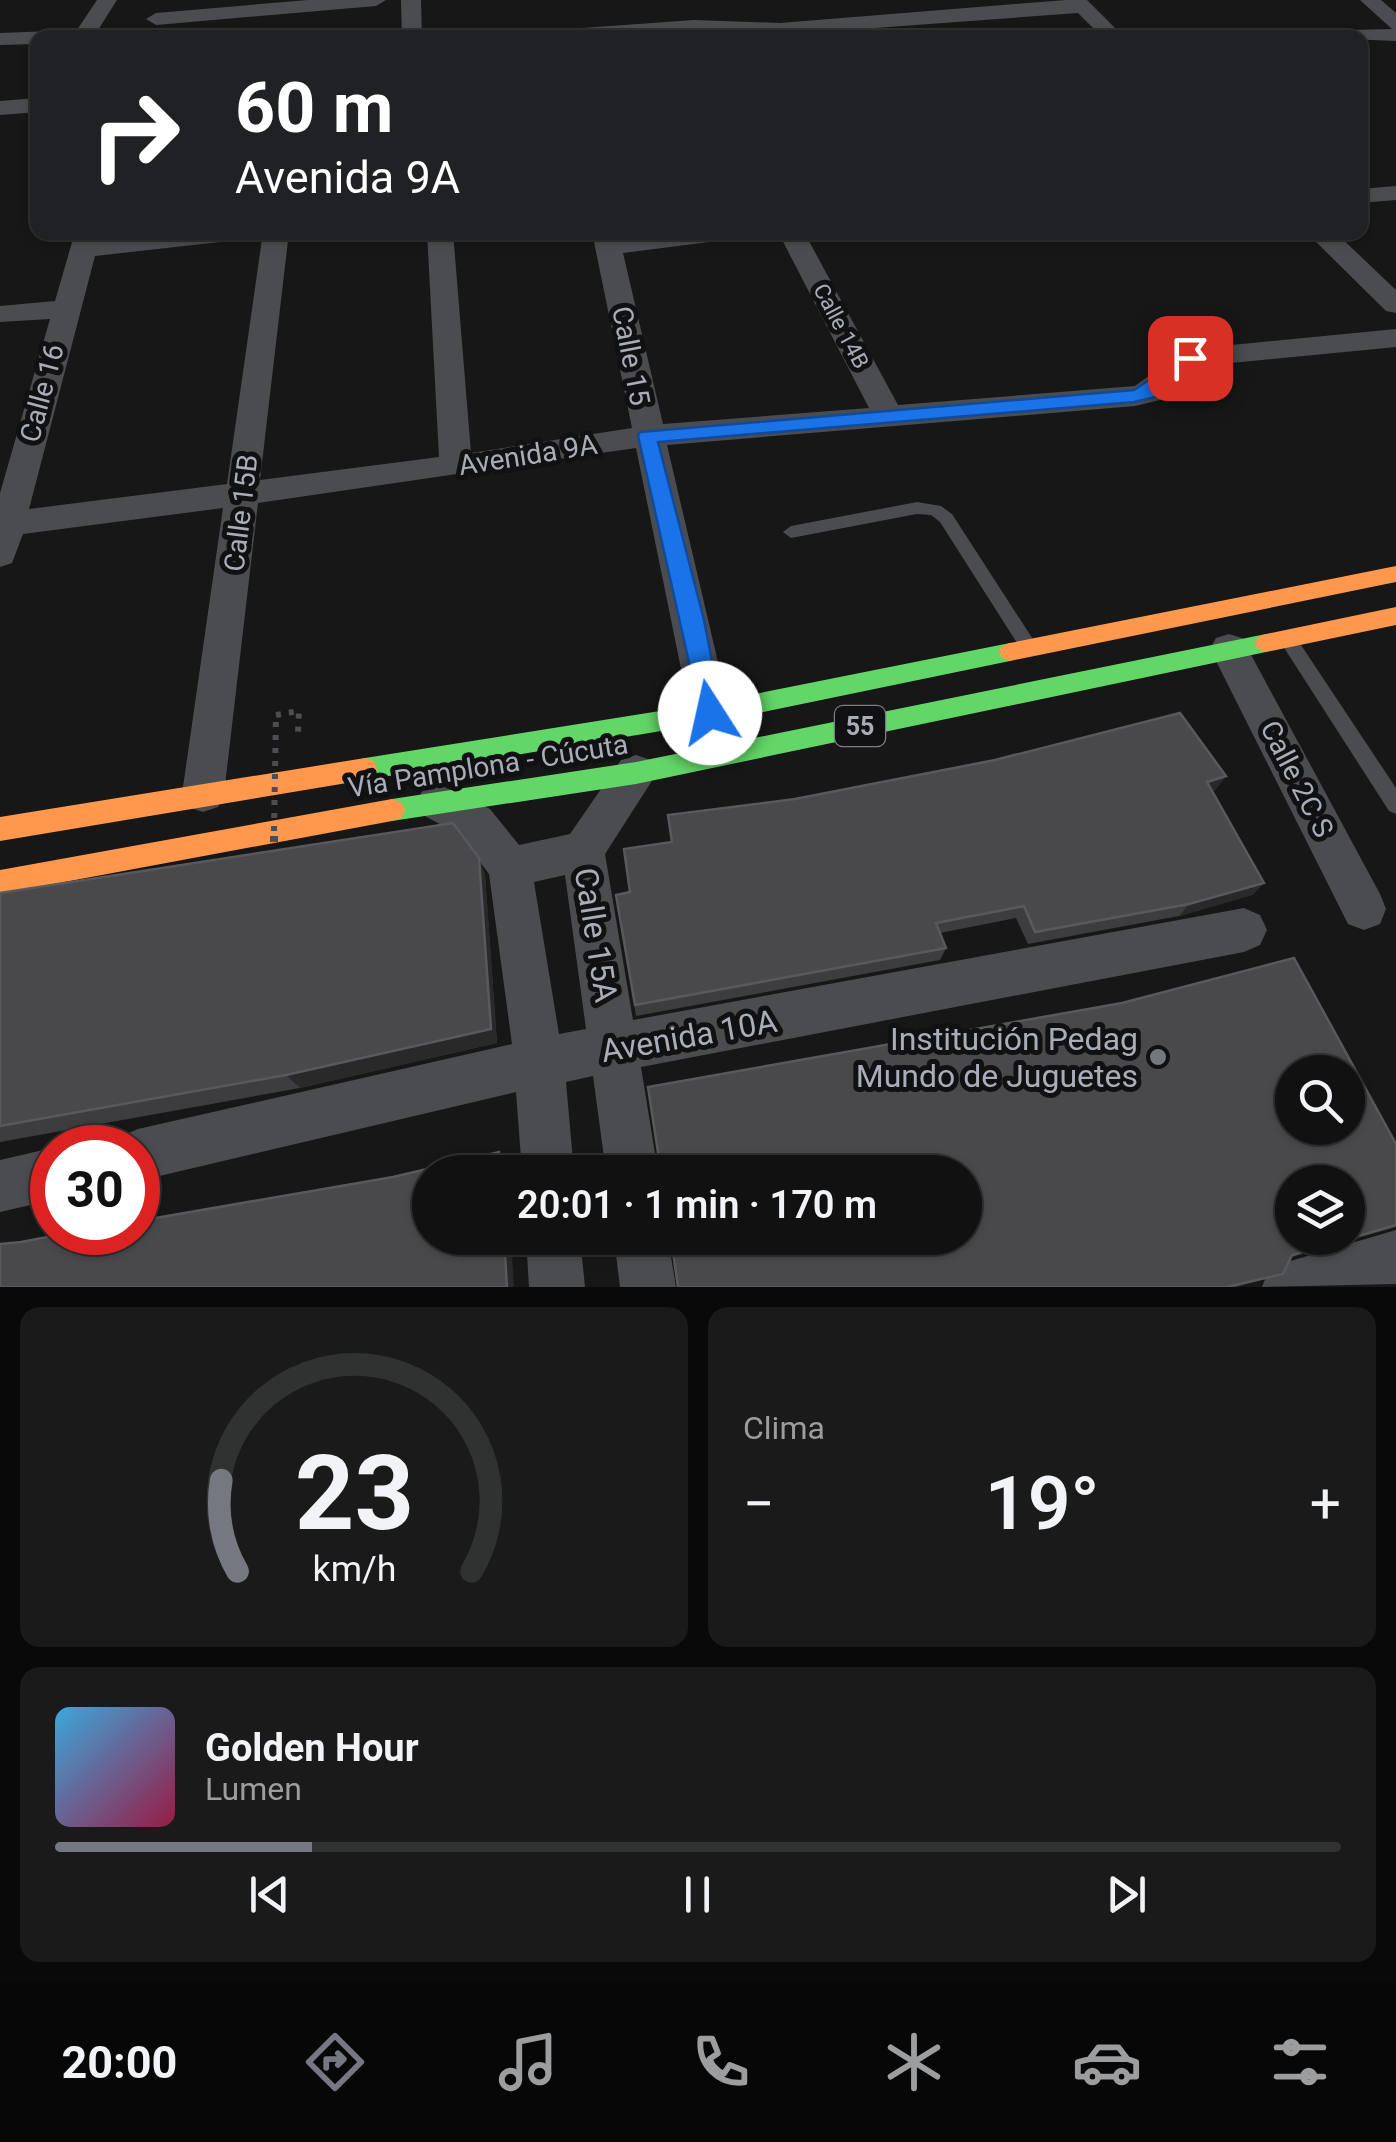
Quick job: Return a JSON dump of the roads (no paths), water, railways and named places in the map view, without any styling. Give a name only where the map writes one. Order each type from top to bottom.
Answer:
[{"type":"highway","name":"Vía Pamplona - Cúcuta","points":[[0,829],[710,713],[1396,574]]},
{"type":"highway","name":"Vía Pamplona - Cúcuta","points":[[0,882],[438,802],[636,773],[1396,616]]},
{"type":"street","points":[[87,30],[107,0]]},
{"type":"street","points":[[111,30],[154,22],[376,0]]},
{"type":"street","points":[[411,0],[412,30]]},
{"type":"street","points":[[697,30],[698,0]]},
{"type":"street","points":[[861,30],[872,0]]},
{"type":"street","points":[[1370,0],[1396,24]]},
{"type":"street","points":[[738,30],[861,30],[1080,4],[1107,30]]},
{"type":"street","points":[[1368,36],[1396,35]]},
{"type":"street","points":[[0,39],[30,38]]},
{"type":"street","points":[[0,108],[30,106]]},
{"type":"street","points":[[1368,195],[1396,193]]},
{"type":"street","name":"Calle 15B","points":[[203,794],[275,240]]},
{"type":"street","points":[[441,240],[456,466]]},
{"type":"street","name":"Calle 15","points":[[607,240],[647,436],[693,620],[710,713]]},
{"type":"street","name":"Calle 14B","points":[[795,240],[890,419]]},
{"type":"street","points":[[1327,240],[1396,306]]},
{"type":"street","name":"Calle 16","points":[[4,539],[64,309],[86,241]]},
{"type":"street","points":[[0,314],[64,309]]},
{"type":"street","name":"Avenida 9A","points":[[4,539],[245,492],[456,466],[647,436],[1134,396],[1148,392],[1190,358],[1396,338]]},
{"type":"street","name":"Calle 2C S","points":[[1229,648],[1364,910]]},
{"type":"street","name":"Calle 15A","points":[[630,1155],[583,851],[636,773]]},
{"type":"street","points":[[438,802],[475,822],[510,867],[538,1062],[546,1155]]},
{"type":"street","points":[[510,867],[583,851]]},
{"type":"street","name":"Avenida 10A","points":[[160,1150],[538,1062],[1244,930]]},
{"type":"street","points":[[0,1186],[30,1179]]},
{"type":"street","points":[[554,1255],[557,1287]]},
{"type":"street","points":[[643,1255],[648,1287]]},
{"type":"street","points":[[1290,1287],[1396,1257]]},
{"type":"lane","points":[[790,532],[916,508],[934,510],[946,518],[1030,650]]},
{"type":"lane","points":[[1286,638],[1396,805]]},
{"type":"place","name":"Institución Pedag Mundo de Juguetes","points":[[1158,1057]]}]
